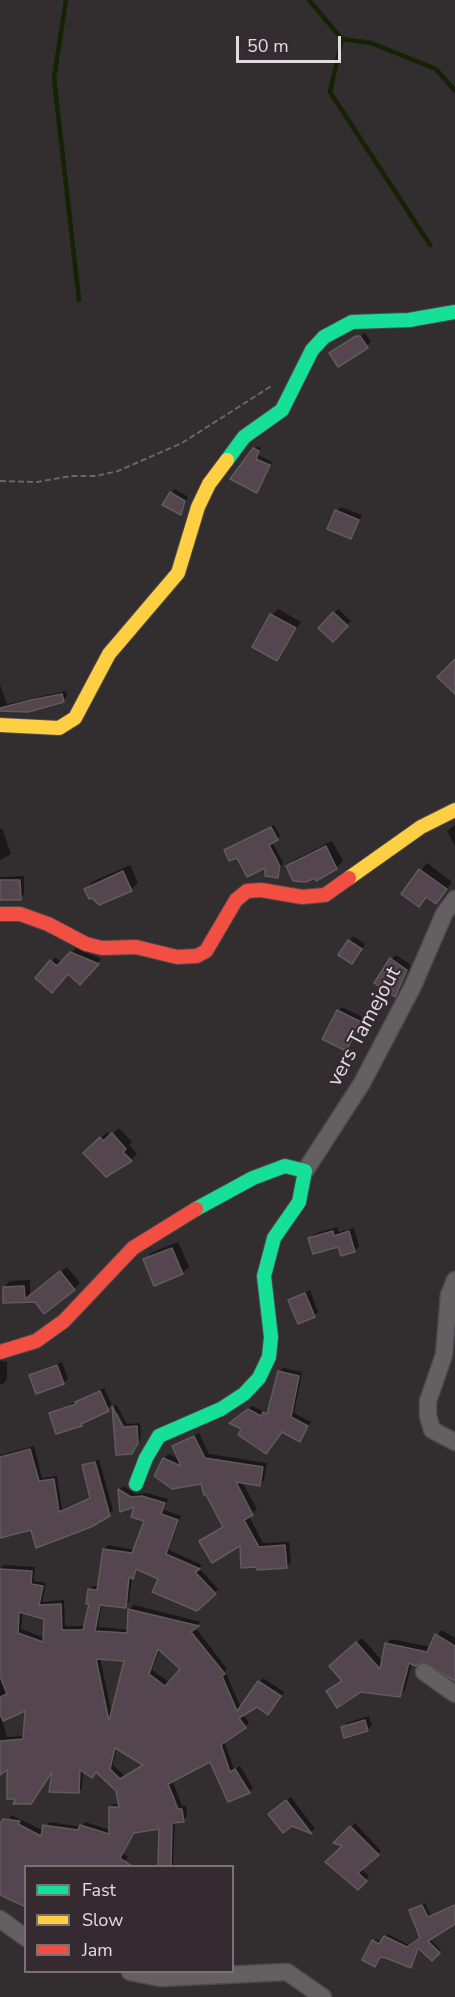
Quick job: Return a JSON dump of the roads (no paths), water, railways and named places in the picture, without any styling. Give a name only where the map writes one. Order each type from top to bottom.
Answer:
[{"type":"street","points":[[0,725],[8,723],[59,728],[75,718],[110,654],[178,573],[198,507],[209,484],[244,437],[282,410],[312,350],[324,337],[352,322],[409,320],[455,312]]},
{"type":"street","points":[[0,914],[20,914],[48,924],[86,944],[102,948],[136,947],[177,957],[197,956],[206,951],[236,900],[247,891],[261,890],[302,897],[325,895],[421,827],[455,810]]},
{"type":"street","name":"vers Tamejout","points":[[305,1171],[362,1083],[413,986],[444,914],[455,899]]},
{"type":"street","points":[[0,1352],[36,1341],[64,1321],[133,1248],[167,1226],[253,1178],[285,1166],[305,1171],[302,1194],[274,1238],[264,1276],[271,1337],[269,1358],[259,1378],[244,1394],[221,1409],[159,1436],[146,1458],[136,1484]]},
{"type":"street","points":[[455,1280],[448,1295],[444,1355],[428,1401],[428,1416],[432,1430],[455,1442]]},
{"type":"street","points":[[424,1672],[455,1694]]},
{"type":"street","points":[[0,1919],[24,1937]]},
{"type":"street","points":[[139,1973],[160,1978],[287,1972],[323,1997]]},
{"type":"waterway","points":[[66,0],[54,78],[79,300]]},
{"type":"waterway","points":[[309,0],[342,39],[330,92],[430,245]]},
{"type":"waterway","points":[[342,39],[371,43],[436,69],[455,91]]}]
